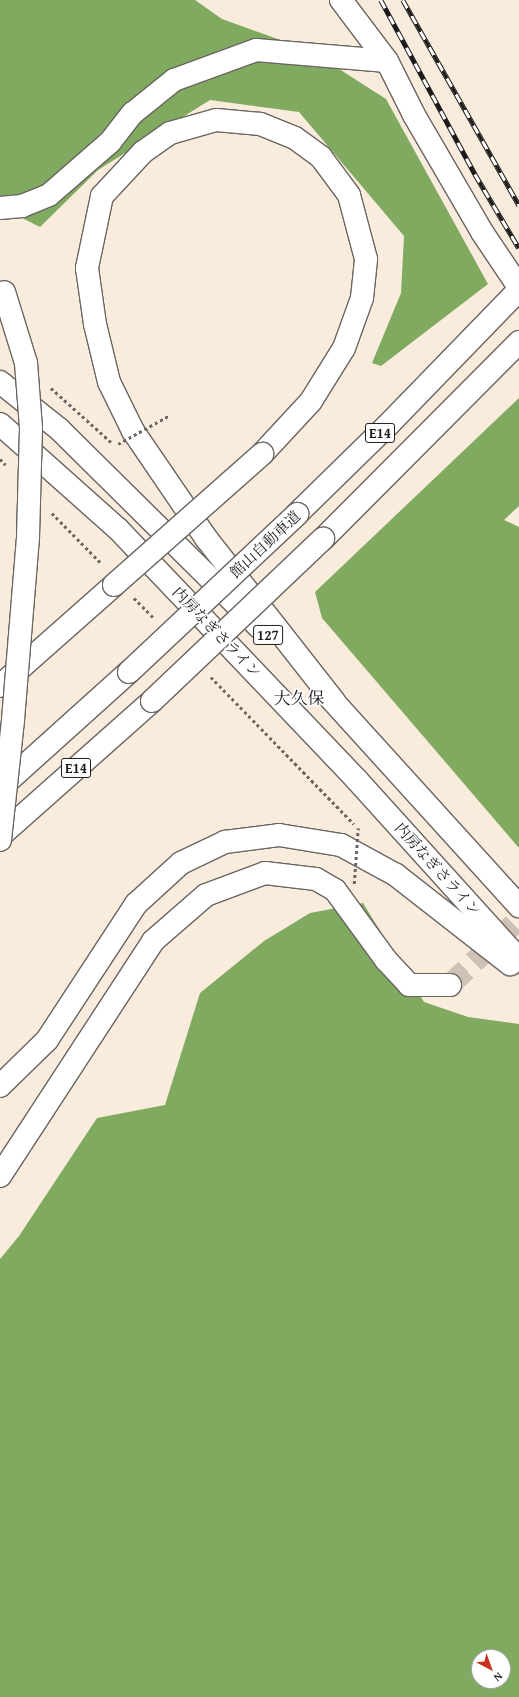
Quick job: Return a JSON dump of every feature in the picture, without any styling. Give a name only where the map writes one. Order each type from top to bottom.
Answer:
[{"type":"main road","points":[[341,0],[387,61],[414,115],[482,232],[519,287]]},
{"type":"main road","points":[[0,208],[22,206],[49,195],[110,142],[133,113],[174,80],[256,50],[387,61]]},
{"type":"main road","points":[[0,686],[114,585],[262,454],[311,401],[344,348],[362,298],[366,259],[349,195],[321,157],[295,138],[260,124],[216,120],[170,133],[143,152],[102,196],[87,268],[95,324],[109,382],[133,431],[206,538],[334,701]]},
{"type":"main road","points":[[0,840],[14,720],[28,536],[31,428],[26,363],[2,289]]},
{"type":"main road","name":"館山自動車道","points":[[0,788],[129,672],[297,514],[519,290]]},
{"type":"main road","name":"E14","points":[[0,836],[152,701],[323,539],[519,342]]},
{"type":"main road","name":"127","points":[[0,382],[59,429],[334,701],[519,906]]},
{"type":"main road","name":"内房なぎさライン","points":[[0,424],[118,529],[357,780],[519,959]]},
{"type":"main road","points":[[0,1086],[48,1040],[136,904],[181,863],[225,842],[279,834],[341,845],[396,875],[519,971]]},
{"type":"main road","points":[[0,1176],[153,941],[206,895],[265,873],[316,879],[335,890],[386,960],[409,985],[450,985]]},
{"type":"path","points":[[50,386],[111,442],[118,444],[170,415]]},
{"type":"path","points":[[354,884],[358,828]]},
{"type":"green space","points":[[0,0],[195,0],[222,19],[311,51],[386,99],[488,284],[381,366],[372,363],[401,293],[404,236],[299,112],[210,100],[98,170],[40,227],[0,207]]},
{"type":"green space","points":[[519,398],[519,506],[504,520],[519,527],[519,848],[322,618],[315,592]]},
{"type":"green space","points":[[363,903],[424,1002],[468,1017],[519,1024],[519,1697],[0,1697],[0,1259],[19,1236],[97,1118],[165,1105],[200,993],[264,941],[310,913]]},
{"type":"tunnel","points":[[450,985],[519,919]]},
{"type":"railway","points":[[381,0],[475,174],[519,248]]},
{"type":"railway","points":[[403,0],[519,205]]},
{"type":"district","name":"大久保","points":[[299,698]]}]
